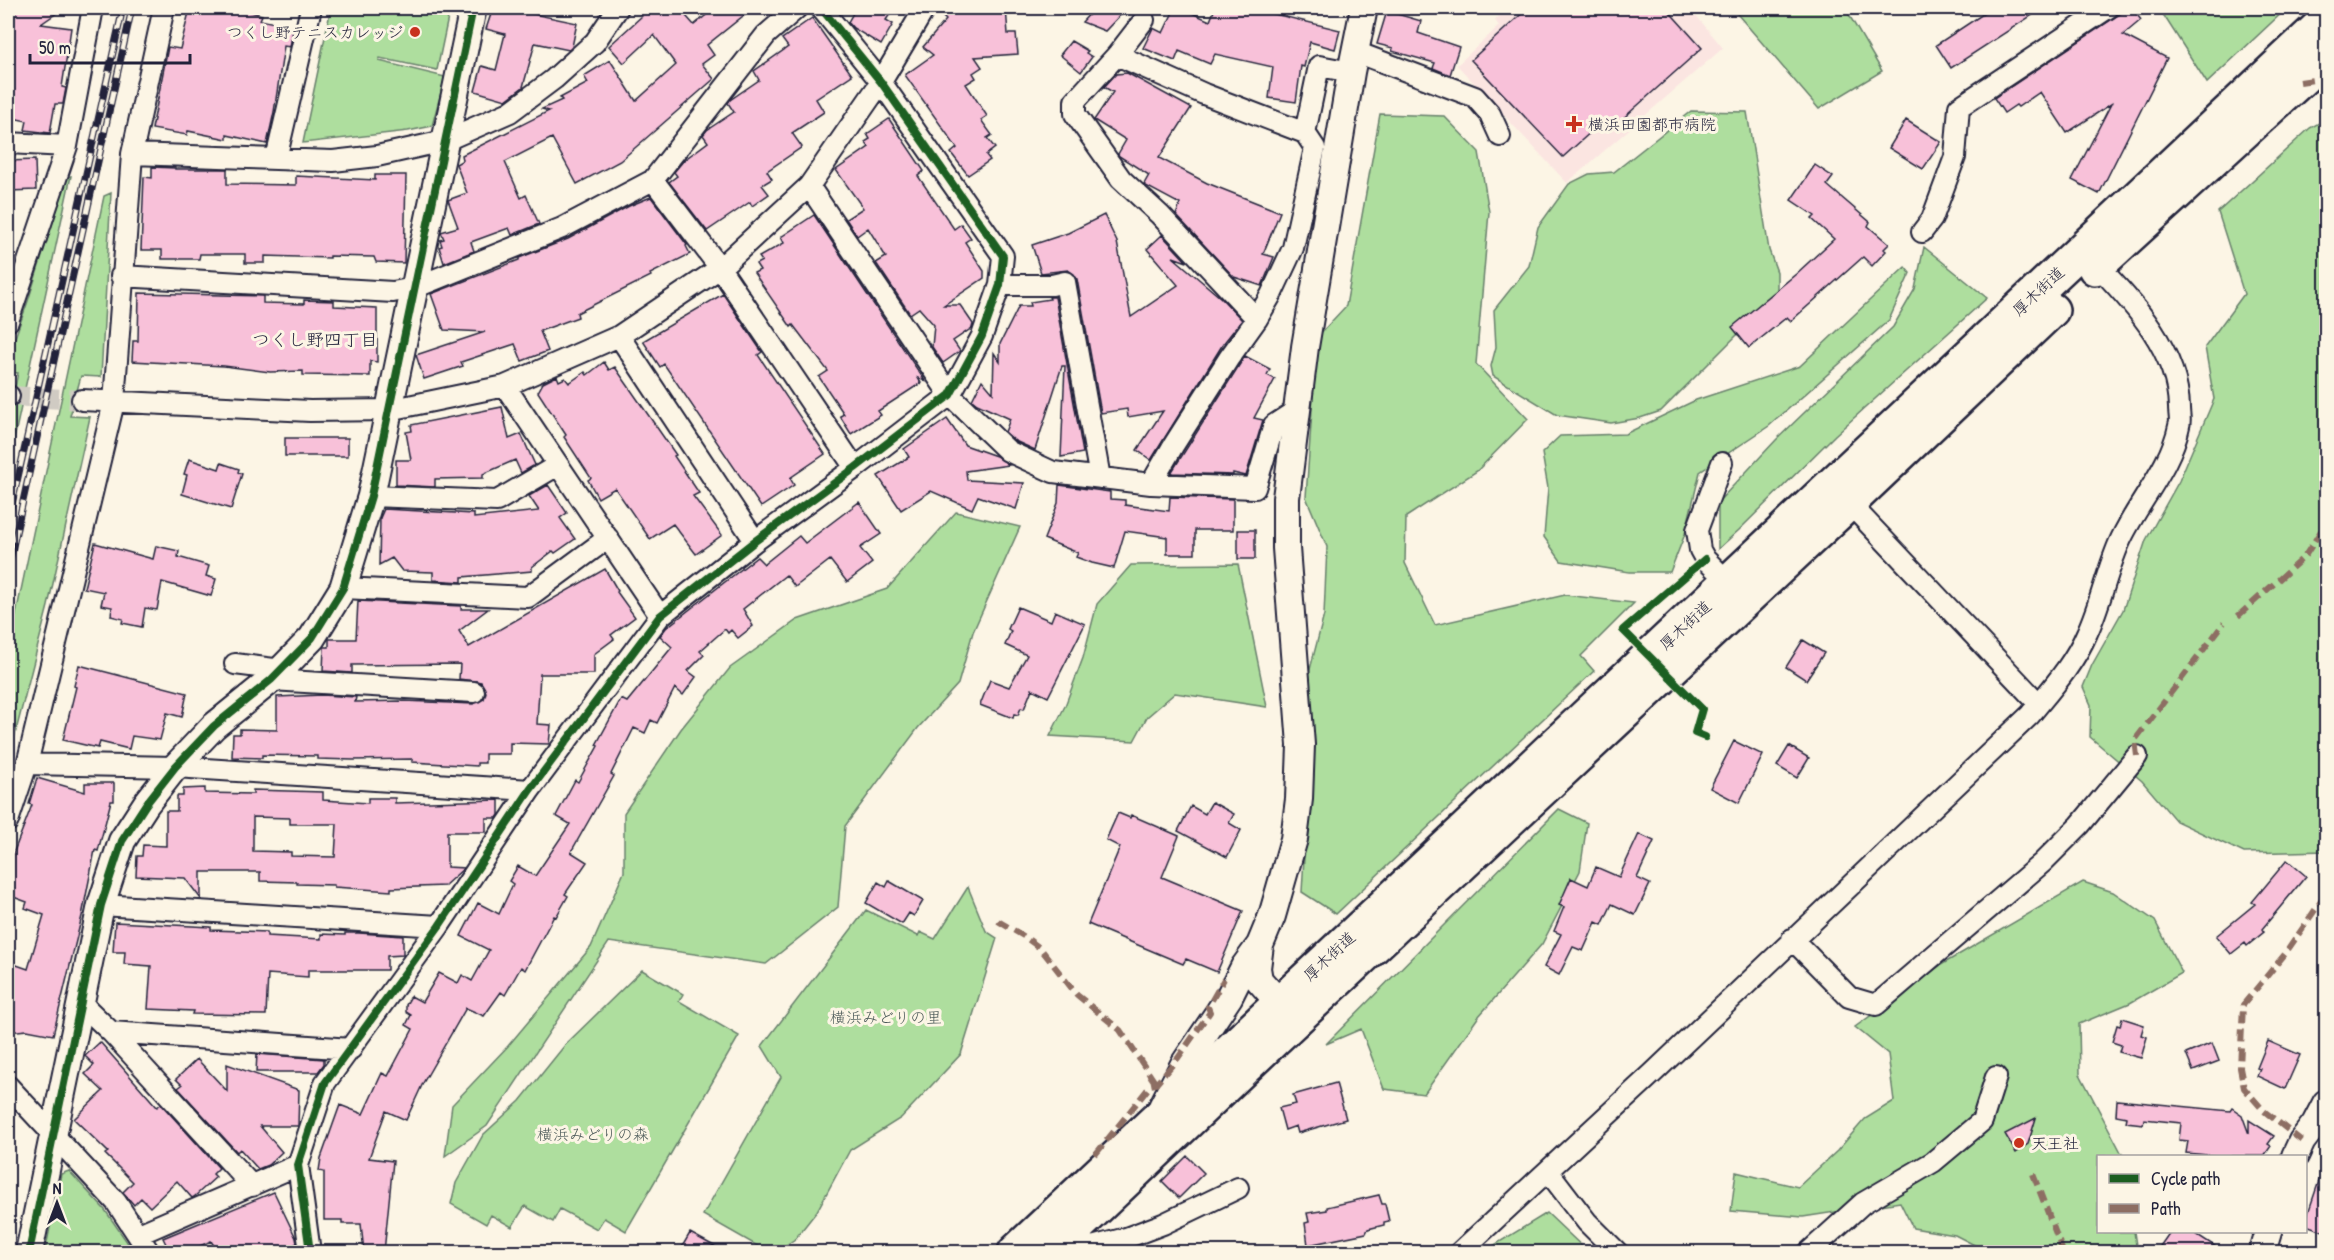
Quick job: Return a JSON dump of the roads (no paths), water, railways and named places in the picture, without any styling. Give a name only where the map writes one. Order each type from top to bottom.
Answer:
[{"type":"highway","name":"厚木街道","points":[[1061,1242],[1287,1012],[1729,583],[2326,20]]},
{"type":"highway","name":"厚木街道","points":[[1015,1252],[1155,1120],[1287,1012],[1849,503],[2098,266],[2326,57]]},
{"type":"street","points":[[8,321],[67,146],[93,8]]},
{"type":"street","points":[[8,821],[27,764],[114,402],[121,276],[132,154],[164,8]]},
{"type":"street","points":[[276,159],[312,8]]},
{"type":"street","points":[[29,1252],[101,905],[122,841],[146,804],[175,767],[213,726],[276,675],[312,638],[343,588],[371,496],[473,8]]},
{"type":"street","points":[[132,154],[333,161],[377,156],[444,141],[510,112],[554,79],[595,42],[618,8]]},
{"type":"street","points":[[121,276],[393,292],[414,288],[562,228],[652,180],[766,35],[798,8]]},
{"type":"street","points":[[310,1252],[298,1165],[325,1083],[439,926],[530,790],[660,616],[755,541],[950,395],[982,336],[1000,285],[1003,256],[881,82],[821,8]]},
{"type":"street","points":[[82,400],[310,411],[389,410],[505,386],[619,336],[720,268],[809,186],[881,82],[925,8]]},
{"type":"street","points":[[1287,1012],[1259,980],[1257,968],[1260,945],[1287,869],[1294,839],[1299,799],[1301,745],[1286,548],[1286,498],[1305,347],[1364,8]]},
{"type":"street","points":[[1922,232],[1932,219],[1955,157],[1959,107],[2108,8]]},
{"type":"street","points":[[1144,20],[1117,55],[1075,101],[1075,114],[1121,179],[1160,216],[1257,319]]},
{"type":"street","points":[[1117,55],[1204,94],[1305,133],[1315,148],[1293,248],[1257,319],[1229,358],[1151,484]]},
{"type":"street","points":[[1305,133],[1319,66],[1353,62],[1475,97],[1490,114],[1500,136]]},
{"type":"street","points":[[8,143],[67,146]]},
{"type":"street","points":[[652,180],[720,268],[855,468]]},
{"type":"street","points":[[809,186],[950,395],[1008,451],[1053,472],[1151,484],[1256,488],[1274,425],[1297,410]]},
{"type":"street","points":[[1460,1252],[2022,723],[2064,672],[2087,633],[2121,539],[2166,461],[2180,426],[2179,395],[2169,362],[2156,336],[2121,290],[2098,266]]},
{"type":"street","points":[[1000,285],[1052,285],[1065,282],[1100,478]]},
{"type":"street","points":[[619,336],[755,541]]},
{"type":"street","points":[[505,386],[660,616]]},
{"type":"street","points":[[1722,463],[1697,530],[1700,550],[1705,559],[1729,583]]},
{"type":"street","points":[[371,496],[497,501],[558,465]]},
{"type":"street","points":[[1849,503],[2039,704]]},
{"type":"street","points":[[343,588],[528,597],[608,538]]},
{"type":"street","points":[[235,664],[276,675],[474,692]]},
{"type":"street","points":[[1792,939],[1849,997],[1876,1005],[2042,863],[2080,825],[2137,756]]},
{"type":"street","points":[[27,764],[175,767],[530,790]]},
{"type":"street","points":[[101,905],[439,926]]},
{"type":"street","points":[[1155,1120],[1184,1064],[1229,997],[1244,967],[1260,945]]},
{"type":"street","points":[[81,1003],[111,1032],[252,1186]]},
{"type":"street","points":[[111,1032],[351,1048]]},
{"type":"street","points":[[1809,1252],[1863,1203],[1933,1161],[1982,1121],[1995,1077]]},
{"type":"street","points":[[8,1086],[116,1202],[149,1252]]},
{"type":"street","points":[[2295,1155],[2302,1141],[2323,1117]]},
{"type":"street","points":[[139,1234],[298,1165]]},
{"type":"street","points":[[1548,1171],[1587,1222],[1617,1252]]},
{"type":"street","points":[[1061,1242],[1082,1243],[1092,1247],[1126,1238],[1163,1224],[1238,1188]]},
{"type":"street","points":[[2262,1252],[2268,1233]]},
{"type":"tunnel","points":[[9,396],[82,400]]},
{"type":"railway","points":[[8,522],[123,8]]},
{"type":"railway","points":[[8,569],[132,8]]},
{"type":"place","name":"つくし野テニスカレッジ","points":[[415,32]]},
{"type":"place","name":"横浜田園都市病院","points":[[1574,124]]},
{"type":"place","name":"天王社","points":[[2019,1143]]},
{"type":"district","name":"つくし野四丁目","points":[[315,339]]},
{"type":"park label","name":"横浜みどりの里","points":[[886,1017]]},
{"type":"park label","name":"横浜みどりの森","points":[[593,1134]]}]
